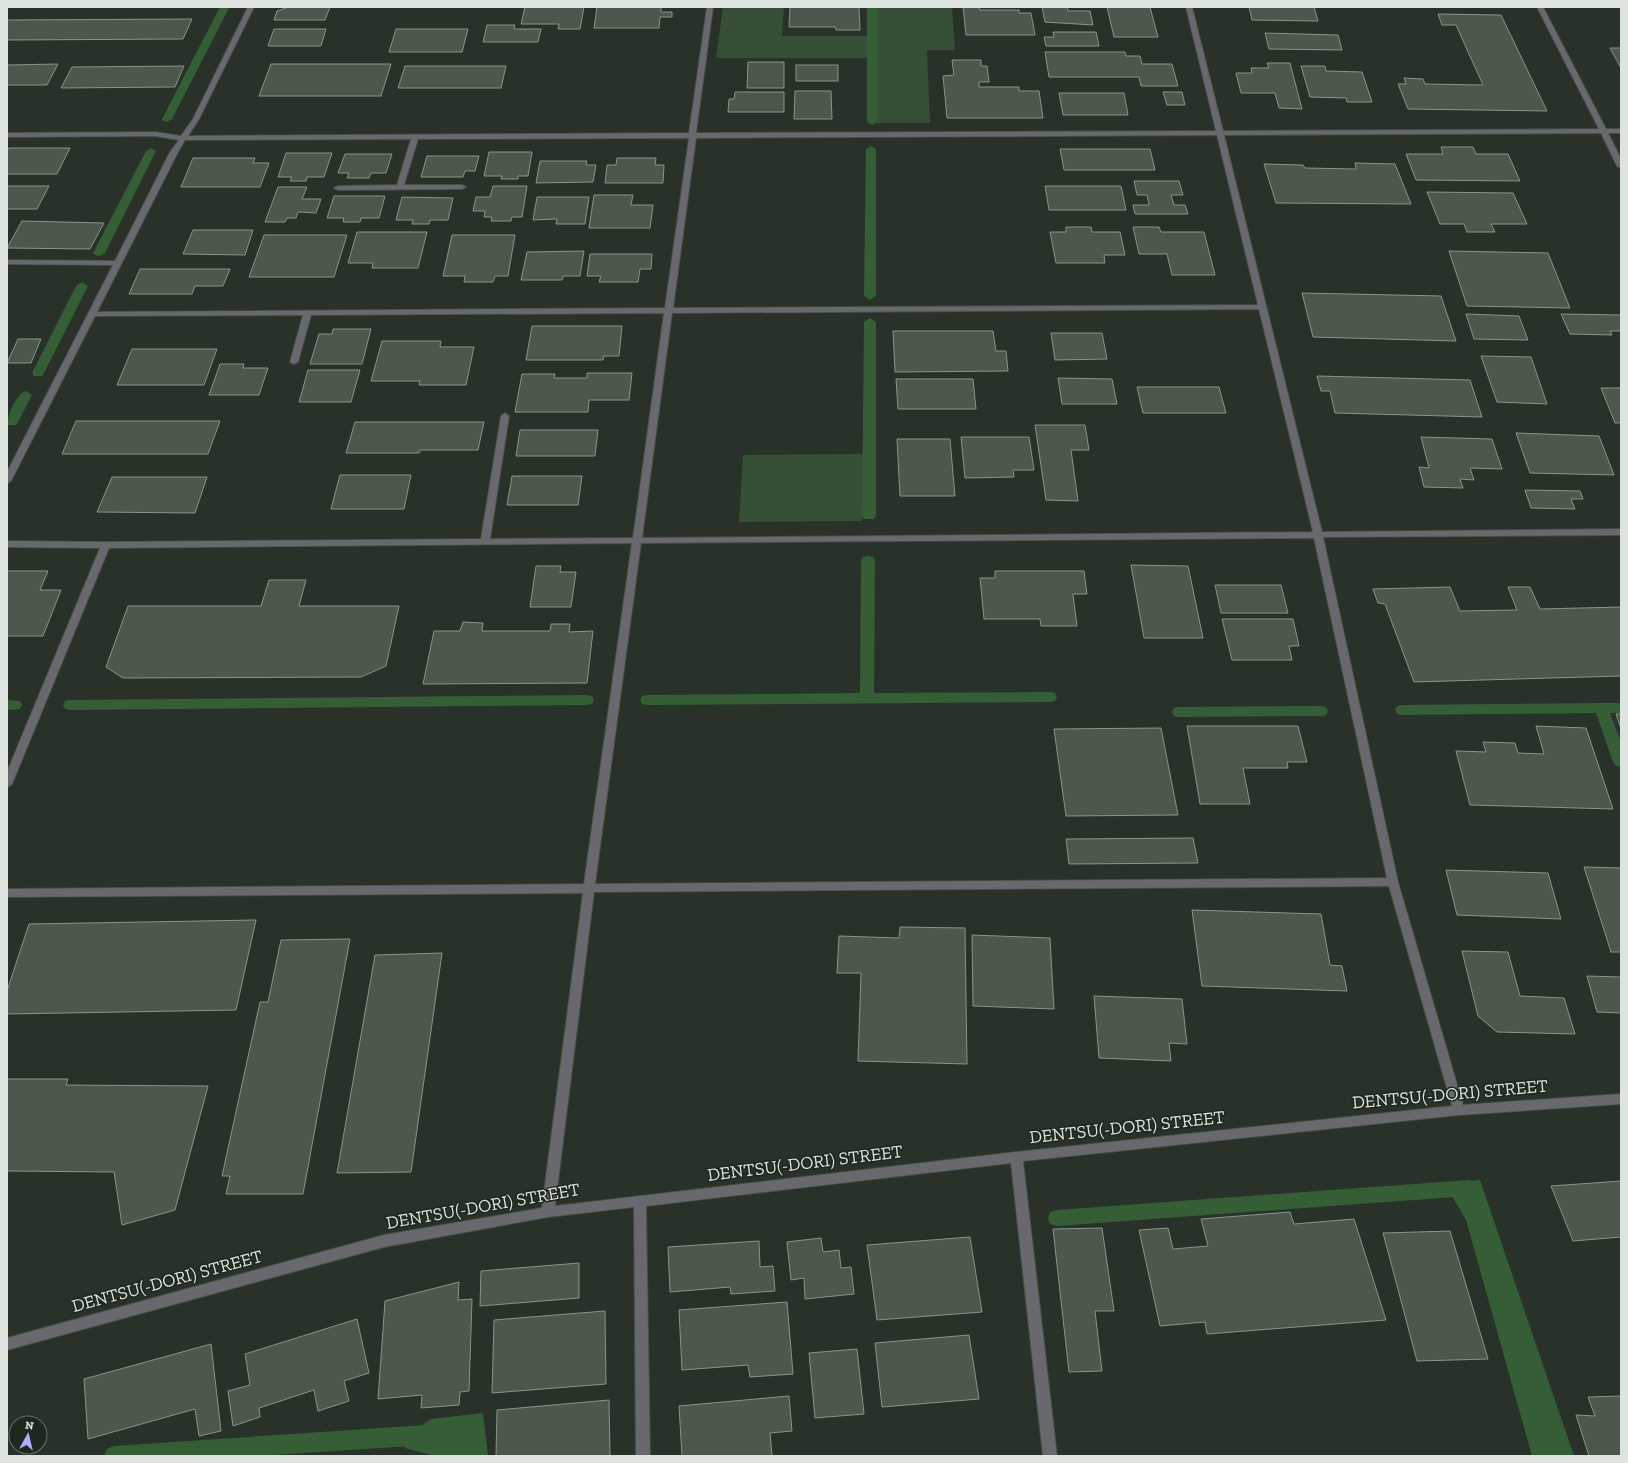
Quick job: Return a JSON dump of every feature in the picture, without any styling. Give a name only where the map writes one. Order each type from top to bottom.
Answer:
[{"type":"street","points":[[7,481],[182,138],[196,119],[251,7]]},
{"type":"street","points":[[548,1212],[590,888],[710,7]]},
{"type":"street","points":[[1189,7],[1318,535],[1393,882],[1459,1110]]},
{"type":"street","points":[[1540,7],[1621,166]]},
{"type":"street","points":[[7,135],[155,134],[182,138],[1621,131]]},
{"type":"street","points":[[400,188],[416,137]]},
{"type":"street","points":[[338,188],[462,187]]},
{"type":"street","points":[[7,262],[118,263]]},
{"type":"street","points":[[92,314],[1263,307]]},
{"type":"street","points":[[294,362],[308,313]]},
{"type":"street","points":[[486,542],[505,416]]},
{"type":"street","points":[[7,544],[106,545],[1621,532]]},
{"type":"street","points":[[7,784],[106,545]]},
{"type":"street","points":[[7,893],[1393,882]]},
{"type":"street","name":"DENTSU(-DORI) STREET","points":[[7,1344],[384,1241],[548,1212],[1016,1157],[1459,1110],[1621,1098]]},
{"type":"street","points":[[1016,1157],[1050,1456]]},
{"type":"street","points":[[640,1200],[644,1456]]},
{"type":"shaded area","points":[[723,7],[784,7],[782,36],[868,36],[869,7],[952,7],[955,50],[927,50],[930,123],[867,123],[868,58],[716,58]]},
{"type":"shaded area","points":[[863,454],[862,521],[739,522],[743,455]]},
{"type":"shaded area","points":[[1480,1180],[1574,1456],[1532,1456],[1466,1220],[1448,1189],[1452,1183]]},
{"type":"shaded area","points":[[483,1413],[488,1456],[435,1456],[405,1448],[406,1437],[431,1419]]},
{"type":"building","points":[[289,7],[330,7],[325,20],[274,20],[277,11]]},
{"type":"building","points":[[525,7],[584,7],[580,29],[558,29],[559,24],[521,24]]},
{"type":"building","points":[[597,7],[661,7],[661,12],[672,12],[672,17],[660,17],[659,28],[594,28]]},
{"type":"building","points":[[790,7],[859,7],[860,30],[836,30],[835,27],[789,27]]},
{"type":"building","points":[[963,7],[979,7],[980,10],[1019,10],[1019,13],[1031,13],[1035,35],[966,35]]},
{"type":"building","points":[[1042,7],[1067,7],[1068,11],[1090,11],[1093,25],[1045,22]]},
{"type":"building","points":[[1107,7],[1150,7],[1158,37],[1114,37]]},
{"type":"building","points":[[1249,7],[1314,7],[1318,21],[1252,20]]},
{"type":"building","points":[[1438,14],[1501,15],[1547,111],[1408,109],[1398,84],[1406,84],[1404,78],[1423,79],[1425,84],[1483,85],[1456,25],[1442,25]]},
{"type":"building","points":[[192,19],[183,39],[7,40],[7,20]]},
{"type":"building","points":[[487,25],[515,25],[514,29],[541,29],[538,42],[483,42]]},
{"type":"building","points":[[274,29],[326,29],[321,46],[268,46]]},
{"type":"building","points":[[396,29],[468,29],[462,52],[389,52]]},
{"type":"building","points":[[1053,32],[1096,32],[1099,46],[1046,46],[1044,37],[1054,37]]},
{"type":"building","points":[[1265,33],[1338,35],[1342,50],[1269,49]]},
{"type":"building","points":[[1610,48],[1621,48],[1621,68]]},
{"type":"building","points":[[1045,52],[1125,52],[1126,56],[1140,56],[1142,64],[1172,64],[1178,86],[1141,86],[1139,77],[1049,77]]},
{"type":"building","points":[[952,60],[981,60],[981,66],[987,66],[989,82],[979,82],[979,87],[1019,87],[1019,91],[1039,91],[1043,118],[947,118],[943,76],[954,75]]},
{"type":"building","points":[[748,62],[784,62],[784,88],[747,88]]},
{"type":"building","points":[[1267,63],[1290,63],[1302,109],[1279,108],[1275,93],[1241,93],[1236,73],[1252,73],[1251,68],[1269,68]]},
{"type":"building","points":[[58,64],[47,85],[7,85],[7,65]]},
{"type":"building","points":[[271,64],[391,64],[381,96],[259,96]]},
{"type":"building","points":[[796,65],[838,65],[838,81],[796,81]]},
{"type":"building","points":[[184,66],[175,87],[61,88],[72,67]]},
{"type":"building","points":[[405,66],[506,66],[501,88],[398,88]]},
{"type":"building","points":[[1301,66],[1325,66],[1326,71],[1362,72],[1372,102],[1347,102],[1346,98],[1310,97]]},
{"type":"building","points":[[795,91],[831,91],[832,119],[794,119]]},
{"type":"building","points":[[735,92],[784,92],[784,112],[728,112],[729,99],[734,99]]},
{"type":"building","points":[[1163,92],[1182,92],[1185,105],[1167,105]]},
{"type":"building","points":[[1059,93],[1124,93],[1128,115],[1063,115]]},
{"type":"building","points":[[1441,147],[1473,147],[1476,154],[1508,154],[1520,181],[1416,180],[1406,154],[1443,154]]},
{"type":"building","points":[[9,148],[70,148],[57,174],[7,174],[7,151]]},
{"type":"building","points":[[1060,149],[1150,149],[1155,170],[1064,170]]},
{"type":"building","points":[[489,152],[532,152],[528,176],[518,176],[518,179],[501,179],[502,176],[484,176]]},
{"type":"building","points":[[286,153],[332,153],[324,177],[307,177],[306,181],[290,181],[292,177],[278,177]]},
{"type":"building","points":[[345,154],[392,154],[386,173],[371,173],[369,178],[347,178],[349,173],[338,173]]},
{"type":"building","points":[[427,156],[479,156],[475,171],[465,171],[463,177],[421,177]]},
{"type":"building","points":[[193,158],[255,158],[253,163],[269,163],[260,187],[181,187]]},
{"type":"building","points":[[617,158],[656,158],[655,165],[664,165],[663,183],[605,183],[607,165],[616,165]]},
{"type":"building","points":[[540,161],[587,161],[586,165],[596,165],[593,182],[536,183]]},
{"type":"building","points":[[1355,163],[1395,164],[1411,204],[1276,203],[1264,164],[1303,165],[1305,168],[1356,169]]},
{"type":"building","points":[[1134,181],[1179,181],[1183,195],[1171,195],[1174,205],[1185,205],[1188,214],[1135,214],[1133,205],[1149,205],[1147,195],[1137,195]]},
{"type":"building","points":[[7,186],[49,186],[37,209],[7,209]]},
{"type":"building","points":[[493,186],[527,186],[522,217],[512,217],[511,221],[491,221],[492,217],[484,217],[485,211],[473,211],[476,197],[490,197]]},
{"type":"building","points":[[1045,186],[1121,186],[1126,210],[1049,210]]},
{"type":"building","points":[[278,187],[307,187],[302,199],[321,199],[316,213],[298,212],[296,218],[287,218],[285,222],[265,222]]},
{"type":"building","points":[[1427,192],[1513,193],[1527,224],[1491,224],[1495,232],[1467,232],[1464,224],[1440,224]]},
{"type":"building","points":[[594,195],[633,195],[631,205],[653,205],[650,228],[589,228]]},
{"type":"building","points":[[334,196],[385,196],[379,218],[361,218],[360,222],[343,222],[344,218],[327,218]]},
{"type":"building","points":[[402,197],[453,198],[448,220],[430,220],[429,224],[412,224],[413,220],[396,220]]},
{"type":"building","points":[[537,197],[589,197],[585,224],[556,224],[557,219],[533,220]]},
{"type":"building","points":[[22,221],[104,223],[90,249],[7,248]]},
{"type":"building","points":[[1066,227],[1091,227],[1092,232],[1120,232],[1125,255],[1104,255],[1105,263],[1056,263],[1050,232],[1066,232]]},
{"type":"building","points":[[1133,227],[1159,227],[1161,232],[1204,232],[1215,275],[1172,275],[1167,254],[1139,254]]},
{"type":"building","points":[[193,230],[253,230],[245,255],[183,254]]},
{"type":"building","points":[[357,232],[427,232],[418,268],[372,268],[373,263],[348,263]]},
{"type":"building","points":[[264,235],[347,235],[334,277],[249,277]]},
{"type":"building","points":[[452,235],[515,235],[508,276],[495,276],[493,282],[464,282],[465,276],[443,276]]},
{"type":"building","points":[[584,251],[580,276],[563,276],[562,280],[521,280],[527,252]]},
{"type":"building","points":[[1449,251],[1548,253],[1570,308],[1467,306]]},
{"type":"building","points":[[590,254],[652,254],[651,269],[640,269],[638,282],[599,282],[601,276],[587,276]]},
{"type":"building","points":[[140,269],[230,269],[223,286],[195,286],[192,294],[129,294]]},
{"type":"building","points":[[1302,293],[1441,296],[1456,341],[1313,337]]},
{"type":"building","points":[[1466,314],[1519,316],[1528,340],[1474,339]]},
{"type":"building","points":[[1561,314],[1621,315],[1621,331],[1610,331],[1612,335],[1570,334]]},
{"type":"building","points":[[532,326],[622,326],[619,356],[604,356],[603,360],[526,360]]},
{"type":"building","points":[[333,329],[371,329],[362,364],[310,364],[319,334],[332,334]]},
{"type":"building","points":[[893,331],[993,331],[996,351],[1006,351],[1008,371],[895,372]]},
{"type":"building","points":[[1051,333],[1102,333],[1107,359],[1055,360]]},
{"type":"building","points":[[18,339],[41,339],[31,363],[7,363]]},
{"type":"building","points":[[382,341],[441,341],[440,347],[474,347],[466,385],[419,385],[420,381],[371,381]]},
{"type":"building","points":[[132,349],[217,349],[204,385],[117,385]]},
{"type":"building","points":[[1481,356],[1531,357],[1547,404],[1497,402]]},
{"type":"building","points":[[220,364],[244,364],[243,368],[268,368],[259,395],[209,395]]},
{"type":"building","points":[[308,370],[360,370],[351,402],[299,402]]},
{"type":"building","points":[[587,373],[632,373],[629,400],[589,400],[588,412],[515,412],[522,374],[555,374],[554,378],[587,378]]},
{"type":"building","points":[[1317,376],[1470,380],[1482,417],[1335,413],[1330,391],[1321,391]]},
{"type":"building","points":[[1058,378],[1112,379],[1117,404],[1062,404]]},
{"type":"building","points":[[896,379],[973,379],[976,409],[898,409]]},
{"type":"building","points":[[1137,387],[1219,387],[1226,413],[1143,413]]},
{"type":"building","points":[[1601,388],[1621,388],[1621,423],[1615,423]]},
{"type":"building","points":[[76,421],[220,421],[208,454],[62,454]]},
{"type":"building","points":[[355,422],[484,422],[478,450],[420,450],[419,453],[346,453]]},
{"type":"building","points":[[1035,425],[1085,425],[1089,450],[1071,450],[1078,501],[1046,500]]},
{"type":"building","points":[[520,430],[598,430],[595,456],[516,456]]},
{"type":"building","points":[[1516,433],[1599,436],[1614,475],[1530,473]]},
{"type":"building","points":[[961,437],[1029,437],[1034,470],[1013,470],[1014,477],[965,478]]},
{"type":"building","points":[[1421,437],[1492,439],[1502,469],[1470,468],[1474,480],[1460,479],[1463,488],[1424,487],[1419,467],[1429,468]]},
{"type":"building","points":[[897,439],[950,439],[955,496],[900,496]]},
{"type":"building","points":[[340,475],[411,475],[404,509],[331,509]]},
{"type":"building","points":[[512,476],[582,476],[578,505],[507,505]]},
{"type":"building","points":[[112,477],[207,477],[195,513],[97,512]]},
{"type":"building","points":[[1525,490],[1580,491],[1583,499],[1571,499],[1575,509],[1531,508]]},
{"type":"building","points":[[1131,565],[1188,566],[1203,638],[1144,638]]},
{"type":"building","points":[[536,566],[561,566],[560,572],[576,572],[571,607],[530,607]]},
{"type":"building","points":[[7,571],[48,571],[40,590],[61,590],[43,636],[7,636]]},
{"type":"building","points":[[995,571],[1084,571],[1087,594],[1073,594],[1077,626],[1041,626],[1040,619],[984,619],[980,578],[995,578]]},
{"type":"building","points":[[269,580],[306,580],[299,606],[399,606],[386,666],[361,677],[123,678],[106,667],[128,606],[261,606]]},
{"type":"building","points":[[1215,585],[1281,585],[1288,613],[1221,613]]},
{"type":"building","points":[[1450,587],[1460,611],[1517,610],[1508,587],[1530,587],[1540,609],[1621,607],[1621,676],[1414,682],[1385,604],[1378,603],[1373,589]]},
{"type":"building","points":[[1222,619],[1293,619],[1299,646],[1289,646],[1292,660],[1232,660]]},
{"type":"building","points":[[463,622],[483,623],[482,631],[550,631],[551,624],[570,624],[569,632],[593,631],[587,683],[423,684],[434,631],[460,631]]},
{"type":"building","points":[[1616,714],[1621,714],[1621,729]]},
{"type":"building","points":[[1187,726],[1298,726],[1307,762],[1287,762],[1288,768],[1243,768],[1250,804],[1200,804]]},
{"type":"building","points":[[1536,726],[1586,728],[1613,809],[1470,805],[1456,751],[1486,752],[1483,742],[1515,743],[1518,753],[1544,754]]},
{"type":"building","points":[[1161,728],[1178,815],[1066,816],[1054,729]]},
{"type":"building","points":[[1193,838],[1198,863],[1069,864],[1066,839]]},
{"type":"building","points":[[1584,867],[1621,868],[1621,952],[1611,952]]},
{"type":"building","points":[[1446,870],[1548,873],[1561,919],[1457,915]]},
{"type":"building","points":[[1192,910],[1321,914],[1330,965],[1342,966],[1347,991],[1202,986]]},
{"type":"building","points":[[256,920],[236,1010],[7,1014],[7,991],[29,924]]},
{"type":"building","points":[[900,927],[965,928],[967,1064],[858,1061],[861,973],[837,973],[839,936],[899,938]]},
{"type":"building","points":[[972,935],[1050,938],[1054,1009],[973,1006]]},
{"type":"building","points":[[350,939],[303,1194],[226,1194],[230,1176],[222,1176],[260,1002],[268,1002],[281,940]]},
{"type":"building","points":[[1462,951],[1508,952],[1520,996],[1564,998],[1575,1034],[1497,1032],[1478,1016]]},
{"type":"building","points":[[442,953],[411,1172],[337,1173],[375,955]]},
{"type":"building","points":[[1587,976],[1621,977],[1621,1013],[1597,1012]]},
{"type":"building","points":[[1094,996],[1182,999],[1187,1044],[1169,1043],[1171,1061],[1099,1058]]},
{"type":"building","points":[[7,1079],[68,1079],[66,1085],[208,1086],[175,1210],[122,1225],[114,1172],[7,1171]]},
{"type":"building","points":[[1621,1181],[1621,1237],[1573,1241],[1551,1186]]},
{"type":"building","points":[[1290,1212],[1294,1224],[1354,1219],[1386,1320],[1207,1334],[1205,1322],[1160,1326],[1139,1230],[1168,1228],[1173,1249],[1208,1246],[1201,1219]]},
{"type":"building","points":[[1102,1228],[1114,1311],[1095,1311],[1102,1371],[1069,1372],[1053,1229]]},
{"type":"building","points":[[1450,1231],[1488,1359],[1417,1361],[1383,1233]]},
{"type":"building","points":[[970,1237],[982,1312],[877,1320],[867,1245]]},
{"type":"building","points":[[821,1238],[823,1252],[839,1250],[841,1268],[851,1267],[854,1294],[805,1299],[804,1278],[791,1280],[787,1242]]},
{"type":"building","points":[[759,1241],[760,1267],[773,1266],[775,1291],[731,1294],[730,1287],[670,1292],[668,1247]]},
{"type":"building","points":[[579,1263],[579,1298],[480,1306],[481,1271]]},
{"type":"building","points":[[459,1282],[458,1300],[472,1299],[469,1391],[460,1392],[459,1405],[421,1408],[422,1395],[378,1399],[385,1301]]},
{"type":"building","points":[[787,1302],[793,1374],[750,1377],[748,1365],[682,1370],[679,1310]]},
{"type":"building","points":[[605,1311],[606,1384],[492,1393],[494,1320]]},
{"type":"building","points":[[357,1319],[369,1373],[344,1381],[349,1401],[318,1411],[314,1390],[259,1408],[260,1417],[233,1426],[228,1391],[250,1385],[245,1354]]},
{"type":"building","points":[[969,1335],[979,1399],[882,1407],[875,1343]]},
{"type":"building","points":[[211,1344],[221,1431],[199,1436],[195,1409],[88,1439],[84,1379]]},
{"type":"building","points":[[857,1349],[864,1414],[815,1418],[809,1353]]},
{"type":"building","points":[[789,1396],[792,1431],[770,1433],[772,1456],[682,1456],[679,1406]]},
{"type":"building","points":[[1621,1396],[1621,1456],[1589,1456],[1576,1415],[1595,1416],[1588,1397]]},
{"type":"building","points":[[609,1400],[610,1456],[496,1456],[497,1410]]},
{"type":"waterway","points":[[872,7],[872,122]]},
{"type":"waterway","points":[[167,119],[224,8]]},
{"type":"waterway","points":[[870,296],[871,149]]},
{"type":"waterway","points":[[99,253],[151,151]]},
{"type":"waterway","points":[[38,373],[82,286]]},
{"type":"waterway","points":[[869,516],[870,322]]},
{"type":"waterway","points":[[12,422],[26,395]]},
{"type":"waterway","points":[[867,698],[868,560]]},
{"type":"waterway","points":[[647,700],[1050,697]]},
{"type":"waterway","points":[[70,705],[587,700]]},
{"type":"waterway","points":[[7,705],[15,705]]},
{"type":"waterway","points":[[1402,710],[1601,708]]},
{"type":"waterway","points":[[1601,708],[1621,708]]},
{"type":"waterway","points":[[1601,708],[1621,762]]},
{"type":"waterway","points":[[1179,712],[1321,711]]},
{"type":"waterway","points":[[1057,1218],[1469,1188]]},
{"type":"waterway","points":[[114,1456],[426,1435]]}]
